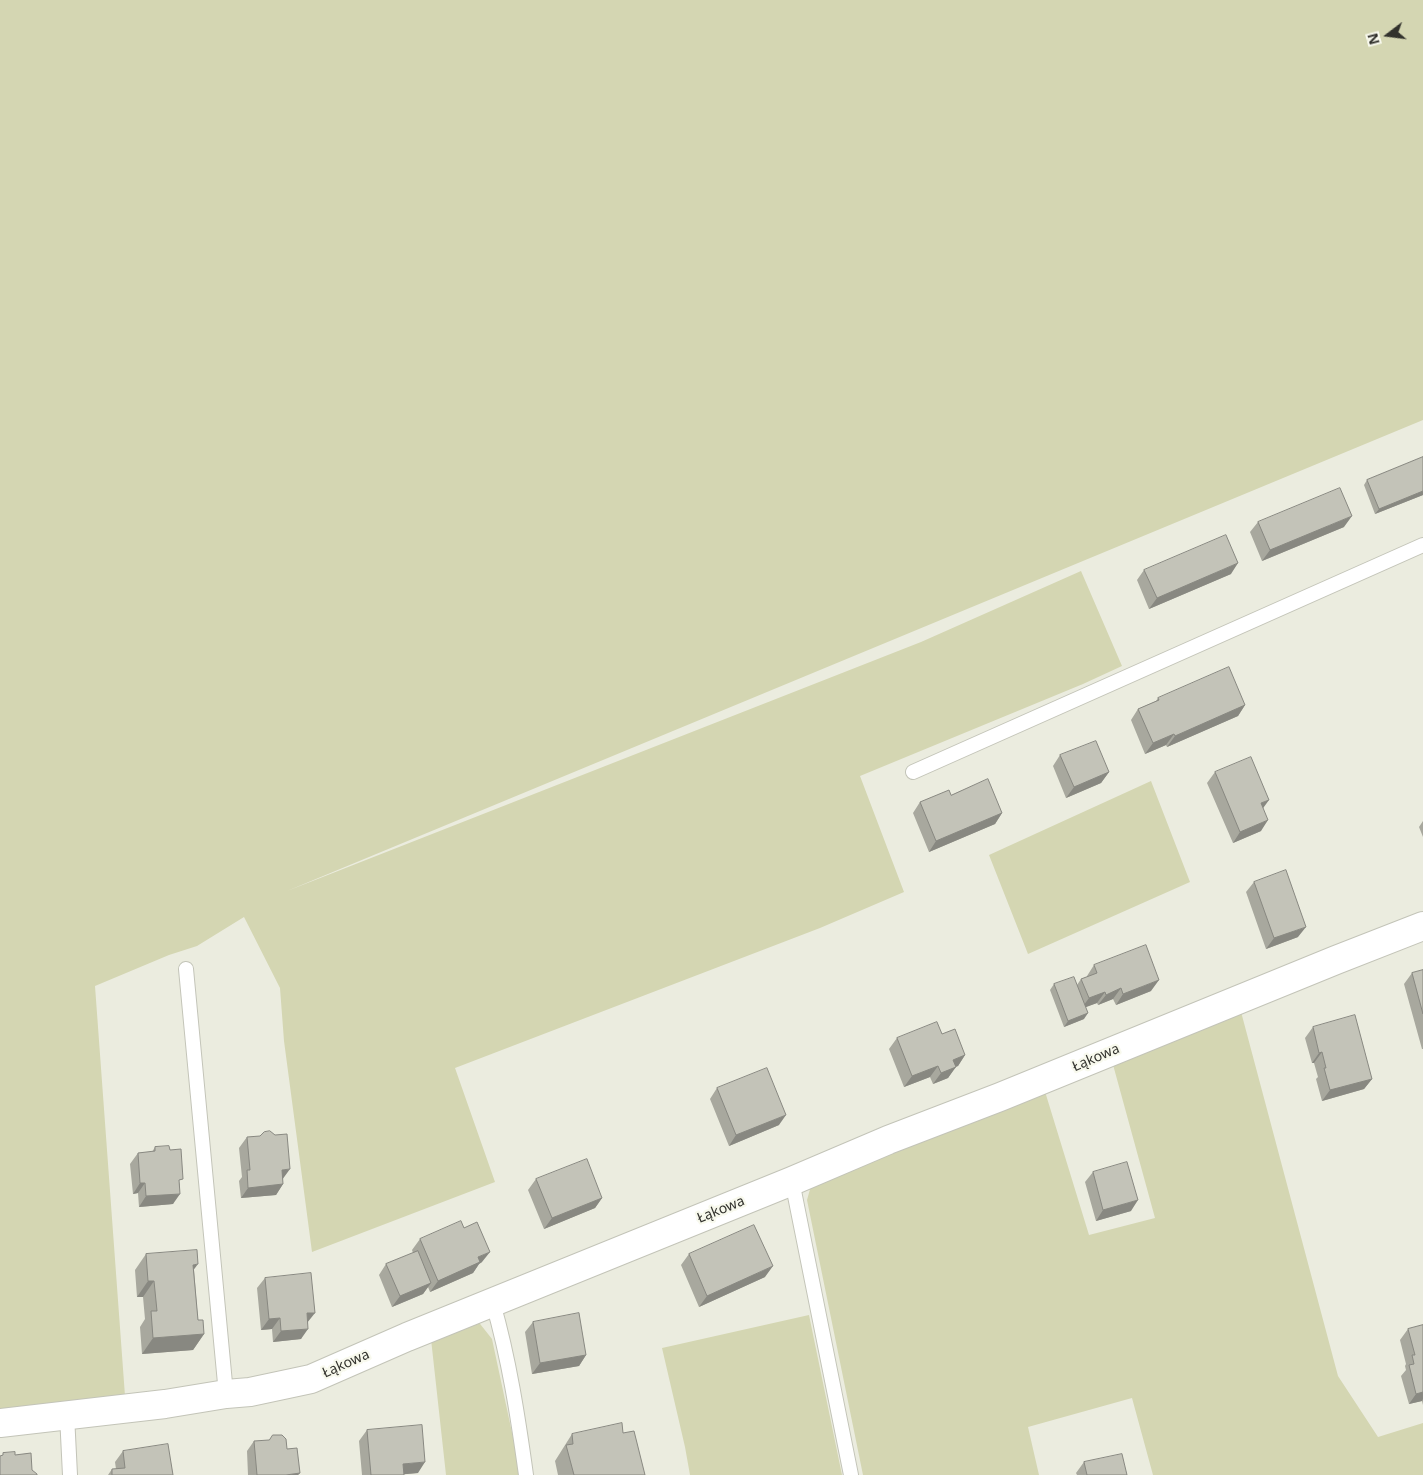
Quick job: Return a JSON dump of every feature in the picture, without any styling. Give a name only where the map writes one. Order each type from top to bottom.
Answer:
[{"type":"street","name":"Łąkowa","points":[[0,1424],[258,1391],[312,1379],[407,1337],[792,1181],[888,1140],[1000,1097],[1423,926]]},
{"type":"lane","points":[[913,772],[1423,545]]},
{"type":"lane","points":[[186,969],[226,1394]]},
{"type":"lane","points":[[792,1181],[851,1475]]},
{"type":"lane","points":[[493,1303],[506,1350],[518,1414],[526,1475]]},
{"type":"lane","points":[[67,1415],[70,1475]]},
{"type":"green space","points":[[0,0],[1423,0],[1423,420],[287,891],[921,642],[1081,571],[1122,666],[860,776],[904,892],[820,928],[455,1068],[495,1182],[312,1252],[284,1041],[280,988],[244,917],[197,946],[169,955],[95,986],[125,1396],[0,1409]]},
{"type":"green space","points":[[1151,781],[1190,882],[1028,954],[989,855]]},
{"type":"green space","points":[[1240,1008],[1338,1376],[1378,1437],[1423,1423],[1423,1475],[1153,1475],[1132,1398],[1028,1427],[1039,1475],[863,1475],[807,1200],[812,1182],[1043,1085],[1089,1235],[1155,1218],[1112,1061]]},
{"type":"green space","points":[[809,1315],[842,1475],[690,1475],[662,1348]]},
{"type":"green space","points":[[477,1320],[492,1339],[514,1442],[519,1475],[446,1475],[431,1339]]},
{"type":"building","points":[[1423,457],[1423,491],[1379,509],[1367,480]]},
{"type":"building","points":[[1340,488],[1352,516],[1270,550],[1258,522]]},
{"type":"building","points":[[1226,535],[1238,563],[1157,598],[1144,570]]},
{"type":"building","points":[[1229,667],[1245,705],[1175,736],[1174,734],[1153,743],[1138,709],[1159,700],[1158,698]]},
{"type":"building","points":[[1096,741],[1109,772],[1074,787],[1060,755]]},
{"type":"building","points":[[1251,757],[1269,800],[1261,803],[1268,820],[1240,832],[1215,772]]},
{"type":"building","points":[[988,779],[1002,813],[936,841],[920,802],[949,790],[951,795]]},
{"type":"building","points":[[1286,870],[1306,927],[1274,938],[1254,882]]},
{"type":"building","points":[[1146,945],[1159,980],[1123,994],[1121,988],[1106,995],[1105,992],[1089,998],[1081,979],[1097,973],[1094,965]]},
{"type":"building","points":[[1423,970],[1423,1014],[1412,973]]},
{"type":"building","points":[[1074,977],[1088,1013],[1068,1021],[1054,984]]},
{"type":"building","points":[[1355,1015],[1372,1079],[1330,1090],[1322,1052],[1319,1053],[1313,1027]]},
{"type":"building","points":[[937,1022],[942,1034],[955,1029],[965,1055],[953,1060],[956,1067],[941,1073],[938,1066],[912,1076],[897,1038]]},
{"type":"building","points":[[767,1068],[786,1115],[736,1135],[717,1088]]},
{"type":"building","points":[[270,1131],[275,1135],[287,1134],[290,1169],[282,1170],[283,1184],[248,1188],[247,1170],[250,1170],[247,1137],[260,1136],[264,1132]]},
{"type":"building","points":[[169,1146],[170,1150],[181,1149],[183,1179],[179,1180],[180,1194],[146,1196],[145,1183],[140,1183],[138,1153],[155,1151],[155,1147]]},
{"type":"building","points":[[587,1159],[602,1198],[552,1218],[536,1179]]},
{"type":"building","points":[[1127,1162],[1138,1200],[1103,1210],[1093,1172]]},
{"type":"building","points":[[461,1221],[464,1228],[477,1222],[490,1252],[478,1257],[480,1262],[438,1281],[420,1239]]},
{"type":"building","points":[[754,1225],[773,1266],[707,1296],[689,1254]]},
{"type":"building","points":[[197,1250],[198,1264],[193,1265],[198,1320],[203,1320],[204,1334],[153,1338],[151,1311],[157,1311],[154,1281],[148,1281],[146,1254]]},
{"type":"building","points":[[418,1251],[431,1283],[400,1296],[386,1264]]},
{"type":"building","points":[[311,1273],[315,1313],[307,1313],[308,1329],[281,1331],[280,1318],[269,1319],[265,1278]]},
{"type":"building","points":[[579,1313],[586,1355],[540,1363],[533,1322]]},
{"type":"building","points":[[1423,1325],[1423,1392],[1416,1394],[1409,1365],[1414,1364],[1412,1355],[1415,1355],[1408,1329]]},
{"type":"building","points":[[622,1423],[623,1433],[634,1431],[645,1475],[574,1475],[566,1445],[573,1444],[572,1434]]},
{"type":"building","points":[[422,1425],[425,1462],[403,1464],[404,1475],[371,1475],[367,1430]]},
{"type":"building","points":[[273,1435],[282,1435],[286,1439],[287,1449],[297,1448],[300,1473],[257,1475],[254,1441],[269,1440]]},
{"type":"building","points":[[168,1444],[173,1475],[112,1475],[112,1469],[125,1468],[123,1451]]},
{"type":"building","points":[[15,1452],[15,1455],[31,1453],[32,1470],[37,1475],[0,1475],[0,1456],[3,1453]]},
{"type":"building","points":[[1122,1454],[1127,1475],[1087,1475],[1084,1462]]}]
